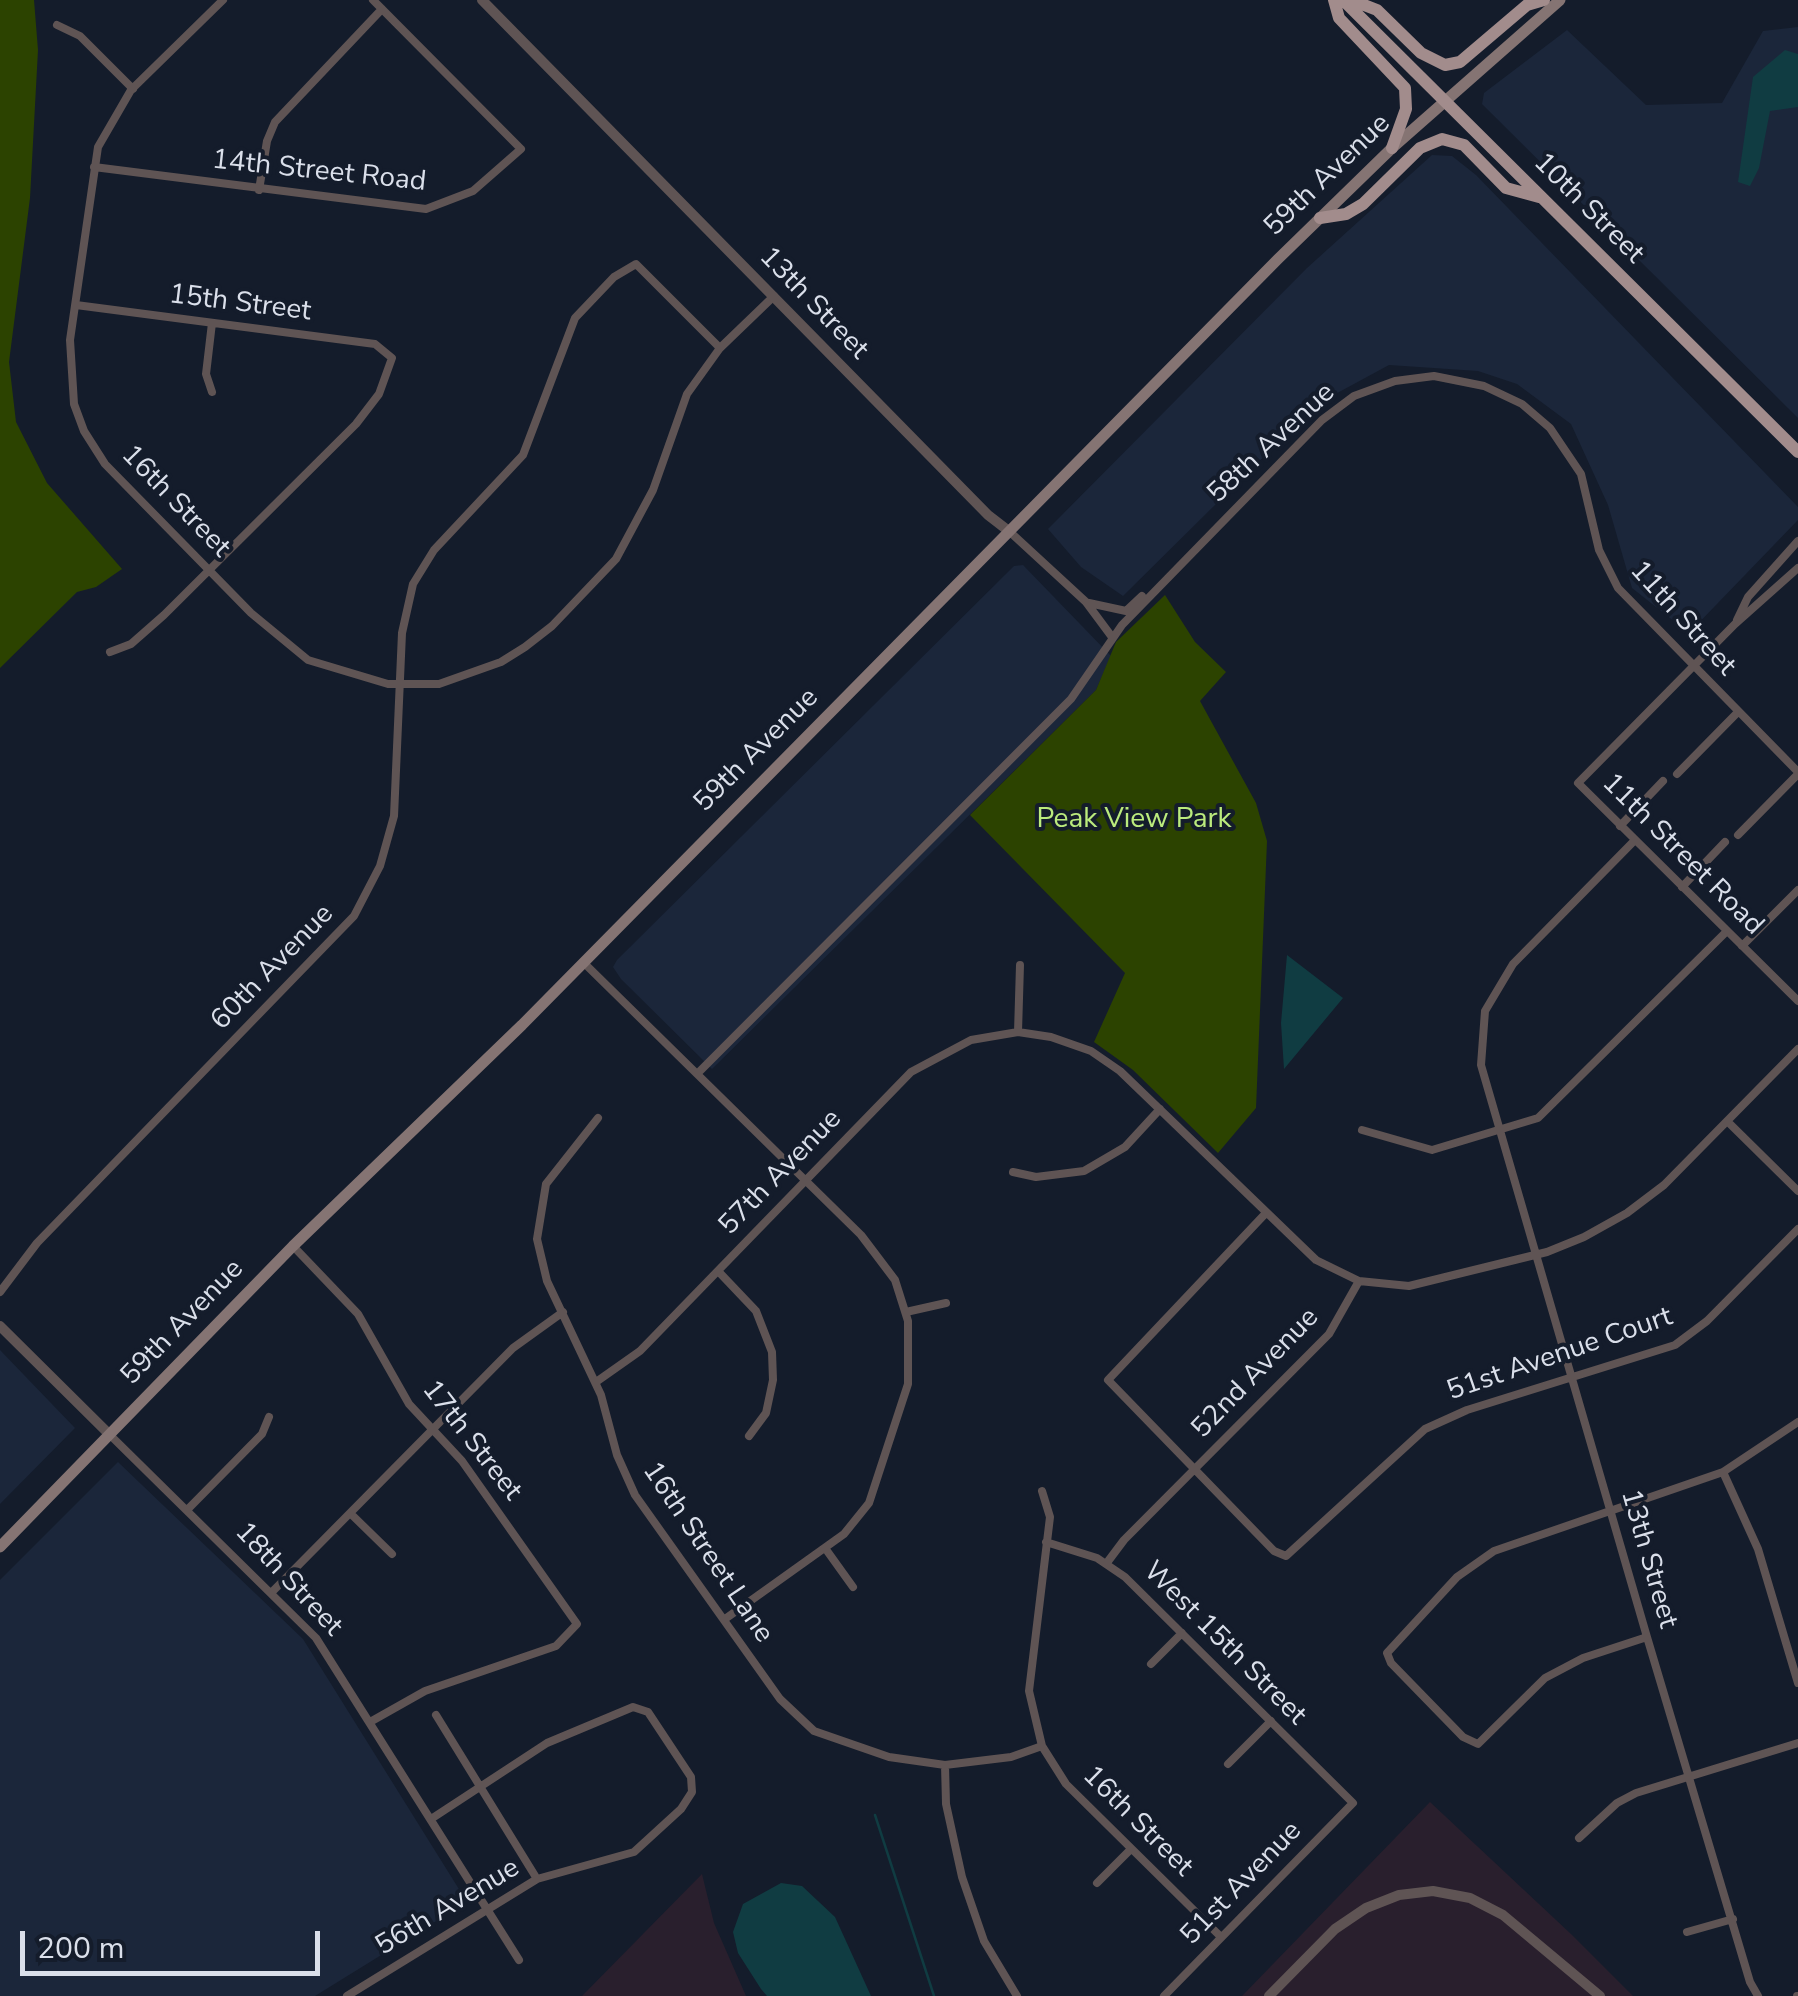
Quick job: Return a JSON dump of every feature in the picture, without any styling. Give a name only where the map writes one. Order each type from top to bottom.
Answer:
[{"type":"main road","points":[[1334,0],[1340,18],[1405,88],[1406,109],[1392,148]]},
{"type":"main road","name":"10th Street","points":[[1344,0],[1798,452]]},
{"type":"main road","points":[[1351,0],[1377,10],[1421,53],[1445,65],[1460,62],[1527,6],[1544,0]]},
{"type":"main road","name":"59th Avenue","points":[[0,1548],[293,1246],[583,962],[1320,218],[1444,100],[1560,0]]},
{"type":"main road","points":[[1320,218],[1346,214],[1362,204],[1420,148],[1442,139],[1464,145],[1506,188],[1541,197]]},
{"type":"street","points":[[259,190],[275,122],[382,9],[373,0]]},
{"type":"street","name":"13th Street","points":[[482,0],[988,515],[1086,602],[1112,637]]},
{"type":"street","name":"16th Street","points":[[217,2],[133,89],[106,130],[94,167],[82,245],[70,371],[74,404],[84,430],[105,464],[284,645],[334,671],[401,685]]},
{"type":"street","name":"14th Street Road","points":[[94,167],[426,210],[473,191],[521,148],[382,9]]},
{"type":"street","points":[[58,25],[80,36],[133,89]]},
{"type":"street","name":"60th Avenue","points":[[0,1292],[37,1243],[354,916],[380,866],[394,816],[405,608],[420,568],[524,455],[575,318],[614,277],[636,264],[720,348]]},
{"type":"street","points":[[401,685],[440,684],[500,662],[552,626],[578,599],[616,558],[636,526],[686,394],[720,348],[774,296]]},
{"type":"street","name":"15th Street","points":[[76,305],[375,344],[392,358],[379,394],[356,424],[209,570]]},
{"type":"street","points":[[212,323],[206,374],[212,392]]},
{"type":"street","name":"58th Avenue","points":[[697,1074],[1072,699],[1112,637],[1322,420],[1354,396],[1395,381],[1434,376],[1492,389]]},
{"type":"street","name":"11th Street","points":[[1492,389],[1536,414],[1564,446],[1582,474],[1600,550],[1610,574],[1633,606],[1798,773]]},
{"type":"street","points":[[1735,624],[1748,598],[1798,540]]},
{"type":"street","points":[[1693,667],[1798,568]]},
{"type":"street","points":[[110,652],[131,644],[209,570]]},
{"type":"street","name":"58th Avenue","points":[[1086,602],[1126,612],[1162,582]]},
{"type":"street","name":"11th Street Road","points":[[1693,667],[1578,783],[1798,1001]]},
{"type":"street","points":[[1677,774],[1737,713]]},
{"type":"street","points":[[1738,835],[1798,773]]},
{"type":"street","points":[[1620,826],[1663,781]]},
{"type":"street","name":"13th Street","points":[[1635,840],[1513,964],[1485,1011],[1481,1065],[1647,1637],[1758,1996]]},
{"type":"street","points":[[1682,887],[1726,842]]},
{"type":"street","points":[[1742,946],[1798,890]]},
{"type":"street","points":[[1362,1130],[1432,1150],[1500,1133],[1538,1118],[1727,931]]},
{"type":"street","points":[[583,962],[878,1253],[895,1280],[906,1312],[911,1337],[908,1384],[878,1483],[856,1520],[826,1548],[725,1619]]},
{"type":"street","points":[[1020,965],[1018,1032],[1051,1036],[1090,1051],[1120,1070],[1316,1260],[1359,1280],[1409,1286],[1436,1283],[1584,1238],[1627,1212],[1664,1185],[1798,1049]]},
{"type":"street","name":"57th Avenue","points":[[596,1382],[640,1351],[804,1180],[928,1060],[971,1040],[1018,1032]]},
{"type":"street","points":[[1012,1172],[1048,1176],[1084,1171],[1125,1147],[1160,1109]]},
{"type":"street","name":"16th Street Lane","points":[[598,1118],[554,1171],[538,1215],[539,1252],[596,1382],[624,1476],[780,1700],[814,1731],[889,1756],[945,1765],[994,1760],[1042,1746]]},
{"type":"street","points":[[1727,1121],[1798,1191]]},
{"type":"street","points":[[1194,1471],[1108,1380],[1265,1214]]},
{"type":"street","name":"51st Avenue Court","points":[[1194,1471],[1274,1552],[1286,1556],[1425,1428],[1468,1410],[1658,1352],[1694,1333],[1798,1229]]},
{"type":"street","name":"17th Street","points":[[293,1246],[358,1314],[410,1404],[462,1460],[575,1620],[576,1628],[556,1646],[425,1691],[370,1722]]},
{"type":"street","points":[[718,1271],[756,1311],[772,1352],[774,1380],[766,1412],[749,1436]]},
{"type":"street","name":"52nd Avenue","points":[[1106,1564],[1124,1540],[1329,1334],[1359,1280]]},
{"type":"street","points":[[906,1312],[946,1303]]},
{"type":"street","points":[[272,1592],[522,1340],[563,1312]]},
{"type":"street","name":"18th Street","points":[[0,1326],[316,1638],[519,1960]]},
{"type":"street","points":[[188,1508],[262,1434],[269,1417]]},
{"type":"street","points":[[1647,1637],[1583,1658],[1545,1678],[1478,1744],[1463,1737],[1391,1664],[1387,1654],[1457,1577],[1482,1558],[1518,1540],[1723,1472],[1798,1422]]},
{"type":"street","points":[[1723,1472],[1758,1549],[1798,1683]]},
{"type":"street","name":"16th Street","points":[[1042,1491],[1050,1517],[1028,1692],[1042,1746],[1066,1784],[1221,1937]]},
{"type":"street","points":[[352,1514],[392,1554]]},
{"type":"street","name":"West 15th Street","points":[[1046,1542],[1106,1564],[1182,1633],[1352,1803]]},
{"type":"street","points":[[826,1548],[853,1587]]},
{"type":"street","points":[[1151,1664],[1182,1633]]},
{"type":"street","name":"56th Avenue","points":[[346,1996],[537,1879],[634,1852],[690,1798],[688,1768],[645,1710],[620,1711],[547,1743],[480,1786]]},
{"type":"street","points":[[436,1715],[537,1879]]},
{"type":"street","points":[[1228,1764],[1271,1721]]},
{"type":"street","points":[[1580,1838],[1617,1803],[1689,1774],[1798,1743]]},
{"type":"street","points":[[945,1765],[946,1804],[962,1877],[984,1941],[1017,1996]]},
{"type":"street","points":[[430,1819],[480,1786]]},
{"type":"street","name":"51st Avenue","points":[[1164,1996],[1352,1803]]},
{"type":"street","points":[[1097,1884],[1131,1849]]},
{"type":"street","points":[[1268,1996],[1347,1920],[1381,1901],[1418,1892],[1454,1894],[1503,1915],[1600,1996]]},
{"type":"street","points":[[1687,1932],[1733,1919]]},
{"type":"shaded area","points":[[1798,27],[1798,418],[1482,104],[1484,93],[1567,30],[1646,105],[1722,103],[1763,31]]},
{"type":"shaded area","points":[[1785,50],[1798,54],[1798,107],[1770,111],[1759,168],[1750,186],[1738,182],[1753,77]]},
{"type":"shaded area","points":[[1432,155],[1452,156],[1476,175],[1798,507],[1798,520],[1689,633],[1632,588],[1608,505],[1571,424],[1517,384],[1478,371],[1389,365],[1317,404],[1123,596],[1081,567],[1048,529],[1307,268]]},
{"type":"shaded area","points":[[1023,565],[1111,656],[1096,690],[712,1069],[621,979],[613,967],[617,960],[1014,566]]},
{"type":"shaded area","points":[[1287,955],[1343,998],[1284,1069],[1281,1023]]},
{"type":"shaded area","points":[[0,1350],[75,1428],[0,1504]]},
{"type":"shaded area","points":[[118,1462],[303,1639],[467,1902],[315,1996],[0,1996],[0,1580]]},
{"type":"shaded area","points":[[1430,1802],[1571,1934],[1633,1996],[1242,1996]]},
{"type":"shaded area","points":[[702,1874],[714,1923],[746,1996],[582,1996]]},
{"type":"shaded area","points":[[781,1883],[802,1886],[835,1917],[871,1996],[767,1996],[761,1989],[738,1953],[733,1932],[743,1904]]},
{"type":"green space","points":[[0,0],[34,0],[38,50],[30,198],[9,362],[16,422],[47,483],[122,569],[96,587],[77,592],[0,668]]},
{"type":"green space","name":"Peak View Park","points":[[1165,595],[1195,642],[1226,672],[1200,701],[1256,803],[1267,841],[1256,1108],[1218,1153],[1133,1070],[1094,1042],[1125,973],[970,815],[1096,690],[1116,642]]},
{"type":"waterway","points":[[875,1815],[934,1996]]}]
